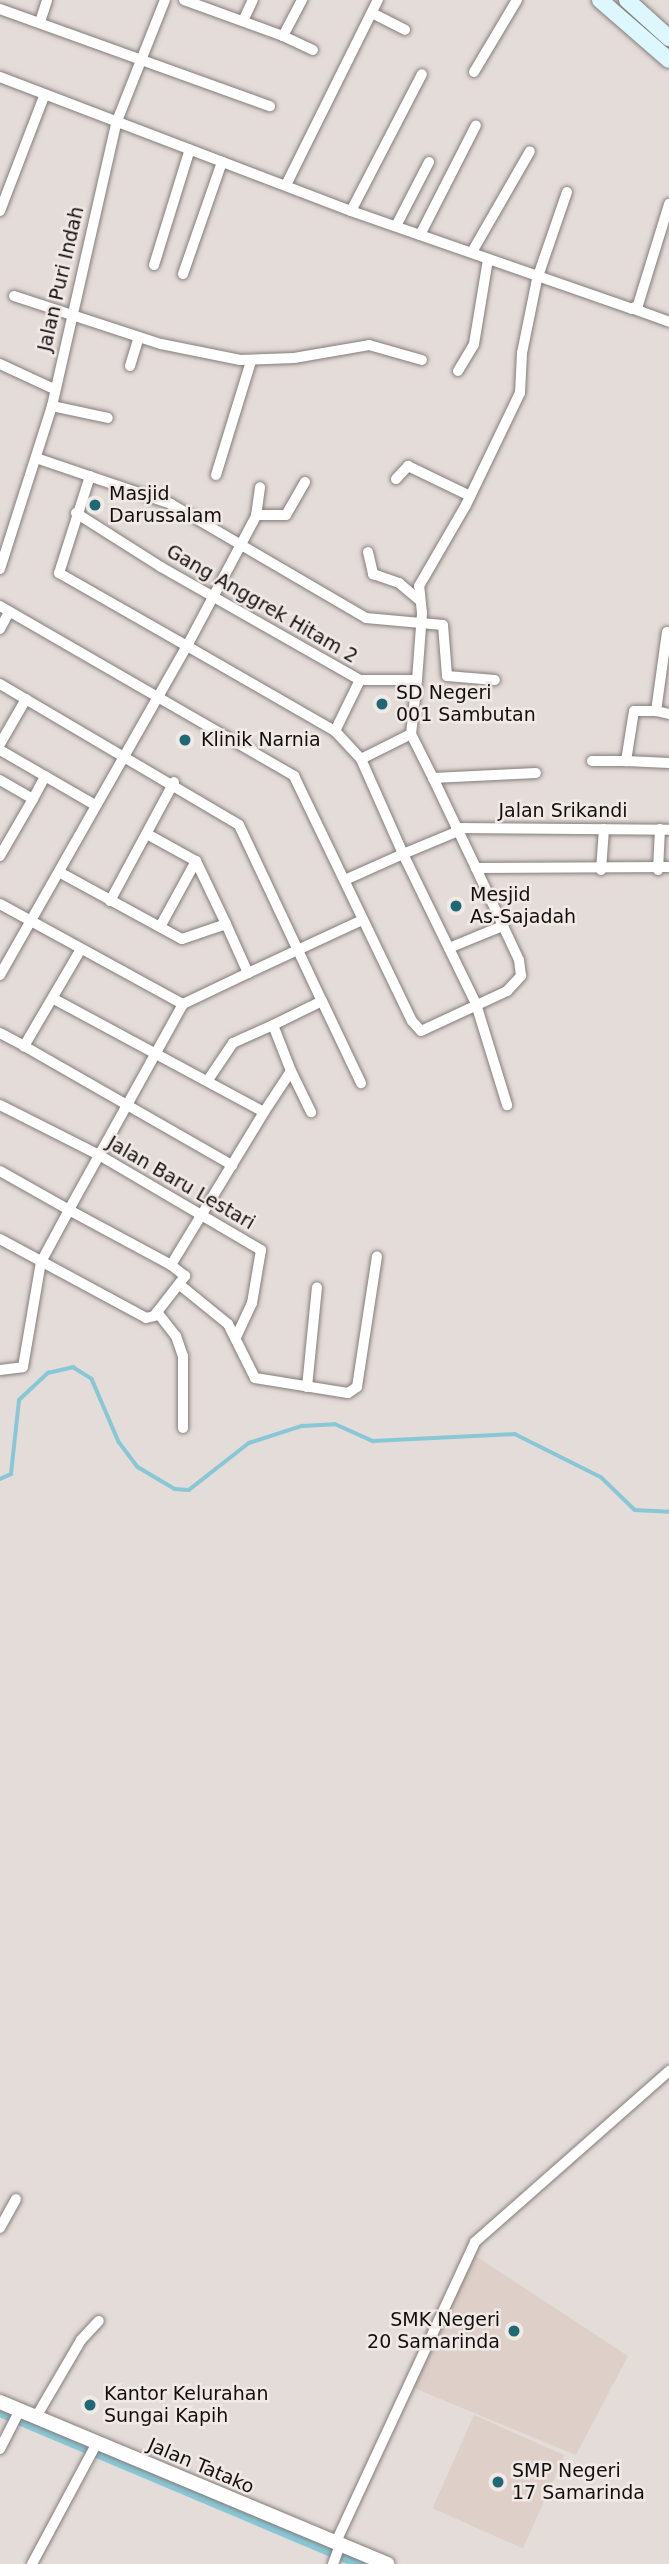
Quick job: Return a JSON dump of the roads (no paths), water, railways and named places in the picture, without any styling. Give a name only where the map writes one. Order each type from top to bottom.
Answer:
[{"type":"main road","points":[[600,0],[669,60]]},
{"type":"main road","points":[[627,0],[669,38]]},
{"type":"street","points":[[40,22],[47,0]]},
{"type":"street","name":"Jalan Puri Indah","points":[[0,569],[52,406],[70,314],[117,121],[165,0]]},
{"type":"street","points":[[184,0],[283,36],[313,50]]},
{"type":"street","points":[[243,21],[253,0]]},
{"type":"street","points":[[283,36],[302,0]]},
{"type":"street","points":[[286,185],[378,0]]},
{"type":"street","points":[[474,72],[517,0]]},
{"type":"street","points":[[0,9],[270,106]]},
{"type":"street","points":[[372,13],[405,30]]},
{"type":"street","points":[[351,211],[422,74]]},
{"type":"street","points":[[0,77],[351,211],[472,253],[537,279],[669,322]]},
{"type":"street","points":[[0,211],[45,94]]},
{"type":"street","points":[[420,235],[476,125]]},
{"type":"street","points":[[154,265],[190,149]]},
{"type":"street","points":[[472,253],[530,151]]},
{"type":"street","points":[[183,274],[222,162]]},
{"type":"street","points":[[396,226],[429,162]]},
{"type":"street","points":[[0,629],[4,609],[294,776],[362,920],[418,1029],[426,1031],[507,991],[521,976],[519,960],[500,927],[476,868],[411,734],[420,625],[419,586],[470,496],[520,393],[537,279],[567,192]]},
{"type":"street","points":[[634,309],[669,205]]},
{"type":"street","points":[[458,371],[474,344],[488,259]]},
{"type":"street","points":[[13,296],[139,337],[251,361],[369,345],[422,360]]},
{"type":"street","points":[[130,366],[139,337]]},
{"type":"street","points":[[216,475],[251,361]]},
{"type":"street","points":[[0,364],[54,388]]},
{"type":"street","points":[[52,406],[107,418]]},
{"type":"street","points":[[36,457],[156,497],[366,618],[445,627],[447,676],[495,681]]},
{"type":"street","points":[[396,479],[408,466],[470,496]]},
{"type":"street","points":[[90,476],[59,573],[335,731],[360,759],[402,853],[476,1004],[507,1105]]},
{"type":"street","points":[[256,515],[286,516],[304,482]]},
{"type":"street","points":[[1,972],[215,597],[256,515],[260,487]]},
{"type":"street","name":"Gang Anggrek Hitam 2","points":[[76,513],[360,680]]},
{"type":"street","points":[[368,552],[373,574],[399,583],[419,600]]},
{"type":"street","points":[[656,711],[667,632]]},
{"type":"street","points":[[335,731],[360,680],[417,680]]},
{"type":"street","points":[[0,684],[174,782],[239,825],[361,1083]]},
{"type":"street","points":[[0,744],[26,699]]},
{"type":"street","points":[[626,761],[634,711],[669,714]]},
{"type":"street","points":[[360,759],[411,734]]},
{"type":"street","points":[[0,750],[95,805]]},
{"type":"street","points":[[592,761],[669,763]]},
{"type":"street","points":[[433,778],[536,773]]},
{"type":"street","points":[[2,849],[45,776]]},
{"type":"street","points":[[0,780],[33,799]]},
{"type":"street","points":[[110,901],[174,782]]},
{"type":"street","points":[[601,870],[604,829]]},
{"type":"street","points":[[476,868],[664,868],[665,829]]},
{"type":"street","name":"Jalan Srikandi","points":[[456,830],[665,829]]},
{"type":"street","points":[[345,880],[456,830]]},
{"type":"street","points":[[147,834],[196,861],[248,973]]},
{"type":"street","points":[[161,925],[196,861]]},
{"type":"street","points":[[59,872],[185,940],[226,924]]},
{"type":"street","points":[[0,904],[183,1004]]},
{"type":"street","points":[[0,1370],[23,1367],[41,1262],[183,1004],[362,920]]},
{"type":"street","points":[[449,948],[500,927]]},
{"type":"street","points":[[24,1046],[81,949]]},
{"type":"street","points":[[54,999],[264,1112]]},
{"type":"street","points":[[208,1080],[233,1042],[273,1026],[322,1001]]},
{"type":"street","points":[[273,1026],[311,1112]]},
{"type":"street","points":[[0,1032],[232,1165]]},
{"type":"street","points":[[171,1265],[291,1070]]},
{"type":"street","name":"Jalan Baru Lestari","points":[[0,1105],[99,1155],[262,1252],[252,1303],[236,1337]]},
{"type":"street","points":[[0,1171],[184,1273],[180,1285],[158,1311],[146,1318],[0,1239]]},
{"type":"street","points":[[180,1285],[220,1316],[236,1337],[255,1378],[348,1393],[357,1387],[377,1257]]},
{"type":"street","points":[[307,1387],[317,1287]]},
{"type":"street","points":[[158,1311],[176,1336],[183,1356],[183,1428]]},
{"type":"street","points":[[333,2564],[337,2544],[475,2242],[669,2071]]},
{"type":"street","points":[[0,2228],[16,2199]]},
{"type":"street","points":[[36,2417],[81,2340],[99,2321]]},
{"type":"street","name":"Jalan Tatako","points":[[0,2402],[96,2446],[387,2564]]},
{"type":"street","points":[[0,2449],[19,2412]]},
{"type":"street","points":[[32,2564],[96,2446]]},
{"type":"waterway","points":[[0,1479],[11,1474],[19,1400],[48,1373],[73,1367],[92,1379],[119,1442],[138,1467],[175,1489],[189,1490],[249,1443],[302,1426],[335,1424],[373,1441],[515,1434],[601,1477],[635,1510],[669,1512]]},
{"type":"waterway","points":[[0,2412],[360,2564]]},
{"type":"place","name":"Masjid Darussalam","points":[[95,505]]},
{"type":"place","name":"SD Negeri 001 Sambutan","points":[[382,704]]},
{"type":"place","name":"Klinik Narnia","points":[[185,740]]},
{"type":"place","name":"Mesjid As-Sajadah","points":[[456,906]]},
{"type":"place","name":"SMK Negeri 20 Samarinda","points":[[514,2331]]},
{"type":"place","name":"Kantor Kelurahan Sungai Kapih","points":[[90,2405]]},
{"type":"place","name":"SMP Negeri 17 Samarinda","points":[[498,2482]]}]
